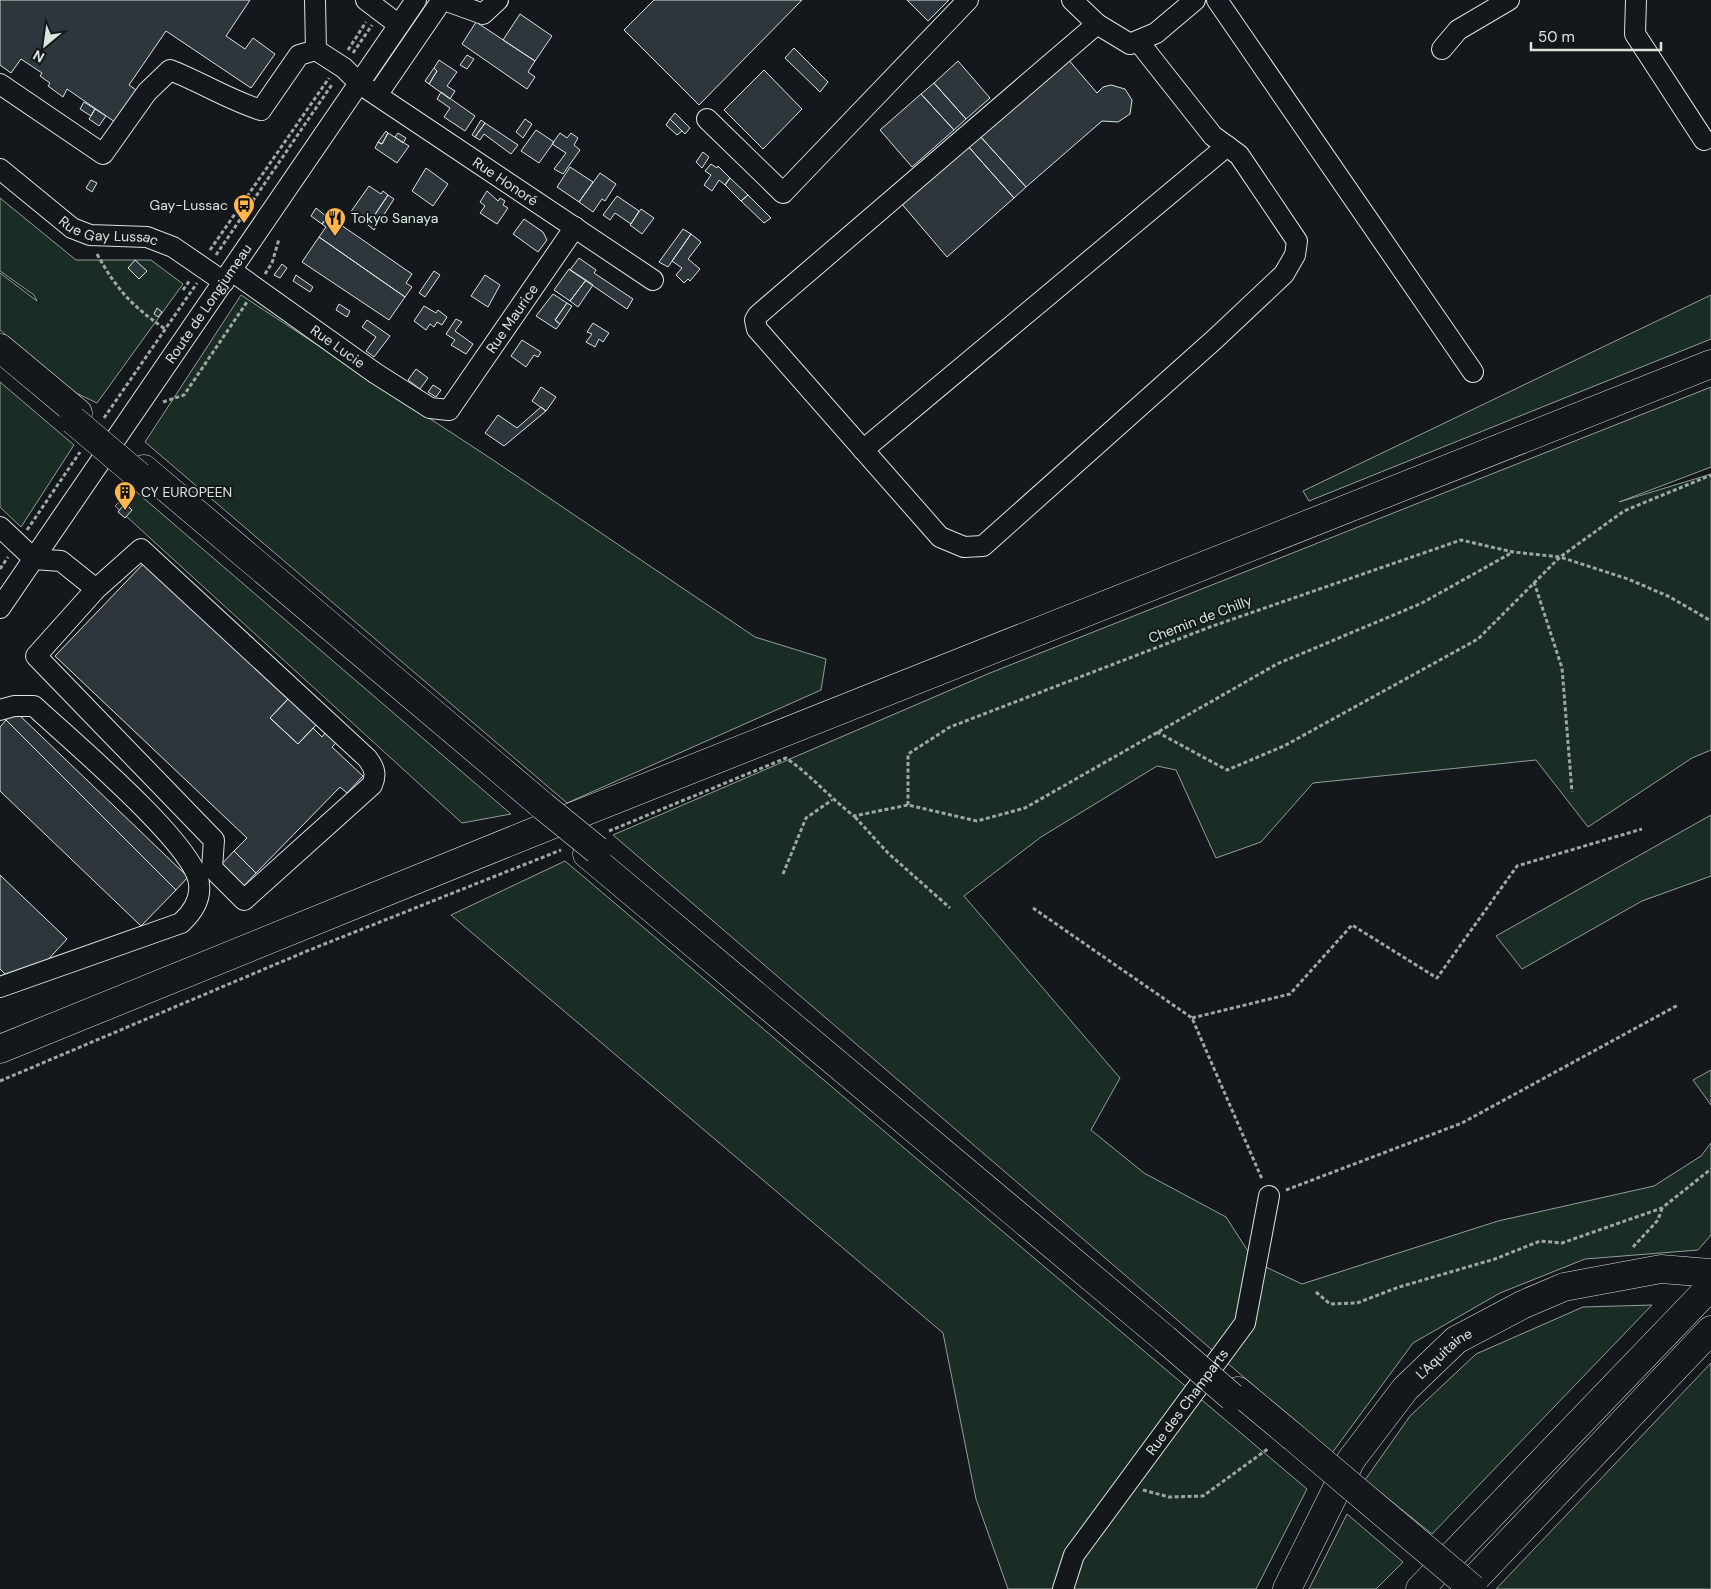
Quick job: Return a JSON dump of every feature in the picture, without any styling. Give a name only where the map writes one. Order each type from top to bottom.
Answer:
[{"type":"highway","points":[[0,348],[76,417],[539,808],[588,846],[1235,1394],[1282,1443],[1459,1589]]},
{"type":"highway","points":[[0,358],[76,417]]},
{"type":"highway","points":[[0,1049],[526,835],[1711,364]]},
{"type":"highway","name":"L'Aquitaine","points":[[1287,1589],[1352,1460],[1405,1390],[1456,1340],[1522,1305],[1564,1288],[1661,1269],[1711,1272]]},
{"type":"highway","points":[[1420,1589],[1711,1286]]},
{"type":"highway","points":[[1465,1589],[1711,1330]]},
{"type":"highway","points":[[1282,1443],[1473,1589]]},
{"type":"street","points":[[0,84],[102,154],[147,92],[170,70],[196,80],[236,102],[260,110],[299,55],[316,50],[315,0]]},
{"type":"street","name":"Route de Longjumeau","points":[[0,608],[416,0]]},
{"type":"street","points":[[377,95],[443,0],[483,14],[498,0]]},
{"type":"street","points":[[707,119],[783,193],[968,0]]},
{"type":"street","points":[[1072,0],[1097,24],[1130,44],[1156,33],[1195,0]]},
{"type":"street","points":[[1217,0],[1473,372]]},
{"type":"street","points":[[1442,49],[1458,30],[1509,0]]},
{"type":"street","points":[[1636,0],[1635,34],[1704,140]]},
{"type":"street","points":[[371,4],[399,26]]},
{"type":"street","points":[[1097,24],[766,308],[755,320],[757,329],[940,537],[964,547],[983,546],[1215,339],[1284,274],[1295,255],[1297,241],[1239,155],[1213,136],[1138,41]]},
{"type":"street","name":"Rue Honoré","points":[[316,50],[338,64],[360,84],[652,280]]},
{"type":"street","points":[[863,450],[1227,146]]},
{"type":"street","name":"Rue Gay Lussac","points":[[0,169],[72,228],[90,235],[147,237],[173,247],[201,264],[228,276]]},
{"type":"street","name":"Rue Maurice","points":[[449,410],[575,227]]},
{"type":"street","name":"Rue Lucie","points":[[228,276],[256,288],[375,372],[430,408],[449,410]]},
{"type":"street","points":[[0,527],[34,559],[61,561],[96,589]]},
{"type":"street","points":[[141,548],[367,758],[373,766],[375,778],[372,785],[244,900],[212,868],[214,840],[36,656],[96,589],[141,548]]},
{"type":"street","points":[[0,710],[14,706],[34,706],[155,820],[191,860],[199,883],[198,898],[192,913],[180,923],[0,987]]},
{"type":"street","name":"Rue des Champarts","points":[[1063,1589],[1074,1555],[1245,1323],[1269,1196]]},
{"type":"path","points":[[183,290],[338,64],[371,4]]},
{"type":"path","points":[[158,404],[184,394],[272,264],[279,239]]},
{"type":"path","points":[[97,253],[113,282],[136,308],[166,329]]},
{"type":"path","points":[[1157,732],[1227,770],[1284,746],[1478,639],[1560,557],[1624,511],[1711,475]]},
{"type":"path","name":"Chemin de Chilly","points":[[908,805],[908,754],[950,727],[1210,627],[1461,540],[1513,552],[1560,557],[1628,579],[1670,597],[1711,620]]},
{"type":"path","points":[[854,816],[908,805],[977,821],[1025,808],[1277,664],[1422,603],[1513,552]]},
{"type":"path","points":[[1534,582],[1562,668],[1572,792]]},
{"type":"path","points":[[0,1081],[307,951],[588,846],[786,758],[801,768],[832,800],[854,816],[888,854],[950,908]]},
{"type":"path","points":[[783,874],[806,818],[832,800]]},
{"type":"path","points":[[1192,1018],[1290,994],[1352,925],[1437,978],[1516,866],[1642,829]]},
{"type":"path","points":[[1033,908],[1192,1018],[1269,1196],[1462,1123],[1678,1005]]},
{"type":"path","points":[[1316,1292],[1330,1304],[1357,1303],[1399,1287],[1495,1259],[1540,1241],[1562,1243],[1662,1208],[1711,1169]]},
{"type":"path","points":[[1633,1247],[1658,1220],[1662,1208]]},
{"type":"path","points":[[1126,1485],[1169,1497],[1203,1496],[1282,1443]]},
{"type":"green space","points":[[0,198],[76,260],[151,260],[183,284],[97,403],[74,392],[0,330],[0,273],[37,301],[34,295],[0,271]]},
{"type":"green space","points":[[241,295],[490,458],[755,637],[826,659],[821,690],[567,803],[145,442]]},
{"type":"green space","points":[[1711,295],[1711,339],[1309,501],[1303,491]]},
{"type":"green space","points":[[0,382],[74,445],[21,527],[0,507]]},
{"type":"green space","points":[[1711,387],[1711,467],[1619,502],[1711,474],[1711,750],[1692,758],[1588,827],[1536,760],[1313,783],[1261,842],[1216,858],[1176,770],[1157,766],[1041,837],[964,896],[1120,1078],[1091,1130],[1144,1173],[1226,1217],[1255,1262],[1302,1284],[1498,1221],[1654,1186],[1701,1156],[1711,1143],[1711,1235],[1698,1250],[1585,1259],[1500,1293],[1413,1343],[1332,1453],[613,835],[990,673]]},
{"type":"green space","points":[[133,489],[511,814],[462,823],[115,506]]},
{"type":"green space","points":[[1711,815],[1711,876],[1642,901],[1522,969],[1496,936]]},
{"type":"green space","points":[[565,861],[1307,1489],[1256,1589],[1008,1589],[976,1499],[943,1333],[451,915]]},
{"type":"green space","points":[[1711,1070],[1711,1105],[1693,1080]]},
{"type":"green space","points":[[1652,1305],[1432,1534],[1365,1480],[1410,1416],[1476,1354],[1583,1307]]},
{"type":"green space","points":[[1711,1363],[1711,1589],[1496,1589]]},
{"type":"green space","points":[[1347,1514],[1403,1562],[1376,1589],[1309,1589]]},
{"type":"building","points":[[0,0],[250,0],[226,36],[245,49],[253,38],[275,54],[251,88],[166,31],[129,85],[139,92],[115,122],[67,89],[63,97],[48,86],[50,83],[40,76],[42,73],[21,59],[11,73],[0,65]]},
{"type":"building","points":[[654,0],[802,0],[699,105],[624,30]]},
{"type":"building","points":[[907,0],[949,0],[928,21]]},
{"type":"building","points":[[520,14],[552,36],[535,61],[503,40]]},
{"type":"building","points":[[476,22],[535,61],[528,72],[535,77],[527,89],[462,44]]},
{"type":"building","points":[[794,48],[828,82],[820,92],[785,58]]},
{"type":"building","points":[[467,55],[474,59],[467,69],[460,65]]},
{"type":"building","points":[[1067,58],[1097,93],[1103,87],[1111,85],[1125,89],[1132,100],[1130,114],[1118,122],[1102,121],[1026,187],[979,135]]},
{"type":"building","points":[[439,60],[457,72],[447,86],[455,91],[450,99],[429,84],[437,71],[434,68]]},
{"type":"building","points":[[958,61],[990,98],[966,119],[934,83]]},
{"type":"building","points":[[434,68],[437,71],[429,84],[425,81]]},
{"type":"building","points":[[764,70],[802,109],[763,149],[724,110]]},
{"type":"building","points":[[934,83],[966,119],[954,130],[921,94]]},
{"type":"building","points":[[441,92],[475,116],[465,131],[444,117],[450,108],[437,99]]},
{"type":"building","points":[[921,94],[954,130],[912,167],[880,130]]},
{"type":"building","points":[[84,102],[95,109],[91,116],[80,109]]},
{"type":"building","points":[[95,109],[106,116],[99,126],[89,119]]},
{"type":"building","points":[[675,113],[690,128],[685,134],[670,119]]},
{"type":"building","points":[[525,119],[532,124],[523,138],[516,132]]},
{"type":"building","points":[[670,119],[682,131],[677,135],[666,125]]},
{"type":"building","points":[[481,120],[485,123],[475,137],[472,135]]},
{"type":"building","points":[[485,123],[518,145],[511,154],[484,134],[480,140],[475,137]]},
{"type":"building","points":[[536,130],[554,142],[539,163],[521,151]]},
{"type":"building","points":[[386,131],[388,133],[382,144],[378,142]]},
{"type":"building","points":[[388,133],[409,146],[397,163],[375,148],[378,142],[382,144]]},
{"type":"building","points":[[398,133],[406,138],[403,143],[395,137]]},
{"type":"building","points":[[560,133],[567,138],[571,133],[578,138],[574,145],[580,150],[563,174],[554,169],[566,153],[552,144]]},
{"type":"building","points":[[979,135],[1026,187],[1014,198],[967,145]]},
{"type":"building","points":[[967,145],[1014,198],[947,257],[901,203]]},
{"type":"building","points":[[703,152],[709,157],[702,168],[696,162]]},
{"type":"building","points":[[711,164],[717,168],[718,166],[730,178],[725,185],[719,180],[712,191],[704,185],[711,175],[705,171]]},
{"type":"building","points":[[570,167],[593,182],[579,202],[557,187]]},
{"type":"building","points":[[426,168],[448,184],[433,206],[412,191]]},
{"type":"building","points":[[600,173],[616,184],[605,201],[602,199],[593,212],[579,202]]},
{"type":"building","points":[[730,178],[748,195],[741,201],[725,185]]},
{"type":"building","points":[[91,180],[97,183],[92,192],[86,188]]},
{"type":"building","points":[[369,186],[381,194],[383,191],[388,195],[368,225],[350,213]]},
{"type":"building","points":[[487,191],[498,201],[500,198],[505,201],[503,205],[508,208],[497,224],[480,213],[485,206],[480,202]]},
{"type":"building","points":[[388,195],[394,199],[374,230],[368,225]]},
{"type":"building","points":[[748,195],[771,218],[764,223],[741,201]]},
{"type":"building","points":[[617,196],[639,211],[631,224],[615,213],[610,220],[603,215]]},
{"type":"building","points":[[316,208],[327,217],[322,224],[311,216]]},
{"type":"building","points":[[641,209],[654,218],[642,234],[630,225]]},
{"type":"building","points":[[328,216],[412,274],[406,283],[412,287],[405,297],[319,237],[326,227],[322,224]]},
{"type":"building","points":[[524,219],[543,232],[547,240],[538,252],[513,234]]},
{"type":"building","points":[[683,229],[691,234],[668,267],[659,262]]},
{"type":"building","points":[[691,234],[701,242],[688,259],[700,269],[690,281],[688,279],[684,283],[676,275],[682,268],[672,261]]},
{"type":"building","points":[[319,237],[405,297],[389,320],[302,262]]},
{"type":"building","points":[[579,258],[596,270],[594,273],[633,299],[627,309],[570,270]]},
{"type":"building","points":[[135,260],[147,271],[139,279],[128,268]]},
{"type":"building","points":[[282,264],[287,268],[280,278],[274,275]]},
{"type":"building","points":[[569,269],[586,280],[570,301],[554,290]]},
{"type":"building","points":[[434,271],[440,275],[425,297],[419,293]]},
{"type":"building","points":[[296,275],[313,287],[310,292],[293,281]]},
{"type":"building","points":[[485,275],[500,285],[488,307],[471,296]]},
{"type":"building","points":[[586,280],[593,285],[578,307],[570,301]]},
{"type":"building","points":[[553,294],[567,303],[555,320],[560,324],[556,329],[536,316]]},
{"type":"building","points":[[567,303],[572,306],[560,324],[555,320]]},
{"type":"building","points":[[339,304],[350,311],[347,317],[336,310]]},
{"type":"building","points":[[424,306],[436,313],[438,310],[447,317],[442,325],[437,322],[434,327],[430,324],[426,330],[414,321]]},
{"type":"building","points":[[157,308],[162,312],[158,317],[154,314]]},
{"type":"building","points":[[456,319],[462,322],[455,331],[473,344],[466,354],[451,345],[455,340],[446,334]]},
{"type":"building","points":[[367,320],[390,336],[374,357],[366,351],[376,337],[362,327]]},
{"type":"building","points":[[593,323],[609,333],[603,342],[599,339],[595,347],[586,342],[592,334],[587,332]]},
{"type":"building","points":[[522,340],[541,352],[538,357],[534,355],[526,367],[511,356]]},
{"type":"building","points":[[416,369],[428,378],[420,389],[408,380]]},
{"type":"building","points":[[433,385],[441,390],[436,397],[428,392]]},
{"type":"building","points":[[541,387],[556,397],[546,411],[532,401]]},
{"type":"building","points":[[541,407],[546,411],[504,446],[485,433],[498,415],[517,428]]},
{"type":"building","name":"CY EUROPEEN","points":[[125,503],[132,510],[125,518],[118,512]]},
{"type":"building","points":[[144,563],[288,699],[270,718],[298,744],[313,728],[322,737],[325,733],[336,743],[332,747],[363,776],[347,793],[340,787],[256,873],[234,851],[247,838],[55,656]]},
{"type":"building","points":[[289,698],[317,724],[298,744],[270,718]]},
{"type":"building","points":[[15,711],[188,877],[176,890],[6,720]]},
{"type":"building","points":[[6,720],[176,890],[141,926],[0,791],[0,727]]},
{"type":"building","points":[[234,851],[256,873],[241,889],[218,868]]},
{"type":"building","points":[[0,875],[67,939],[44,964],[9,978],[0,969]]},
{"type":"place","name":"Gay-Lussac","points":[[244,224]]},
{"type":"place","name":"Tokyo Sanaya","points":[[335,237]]},
{"type":"place","name":"CY EUROPEEN","points":[[125,511]]}]
